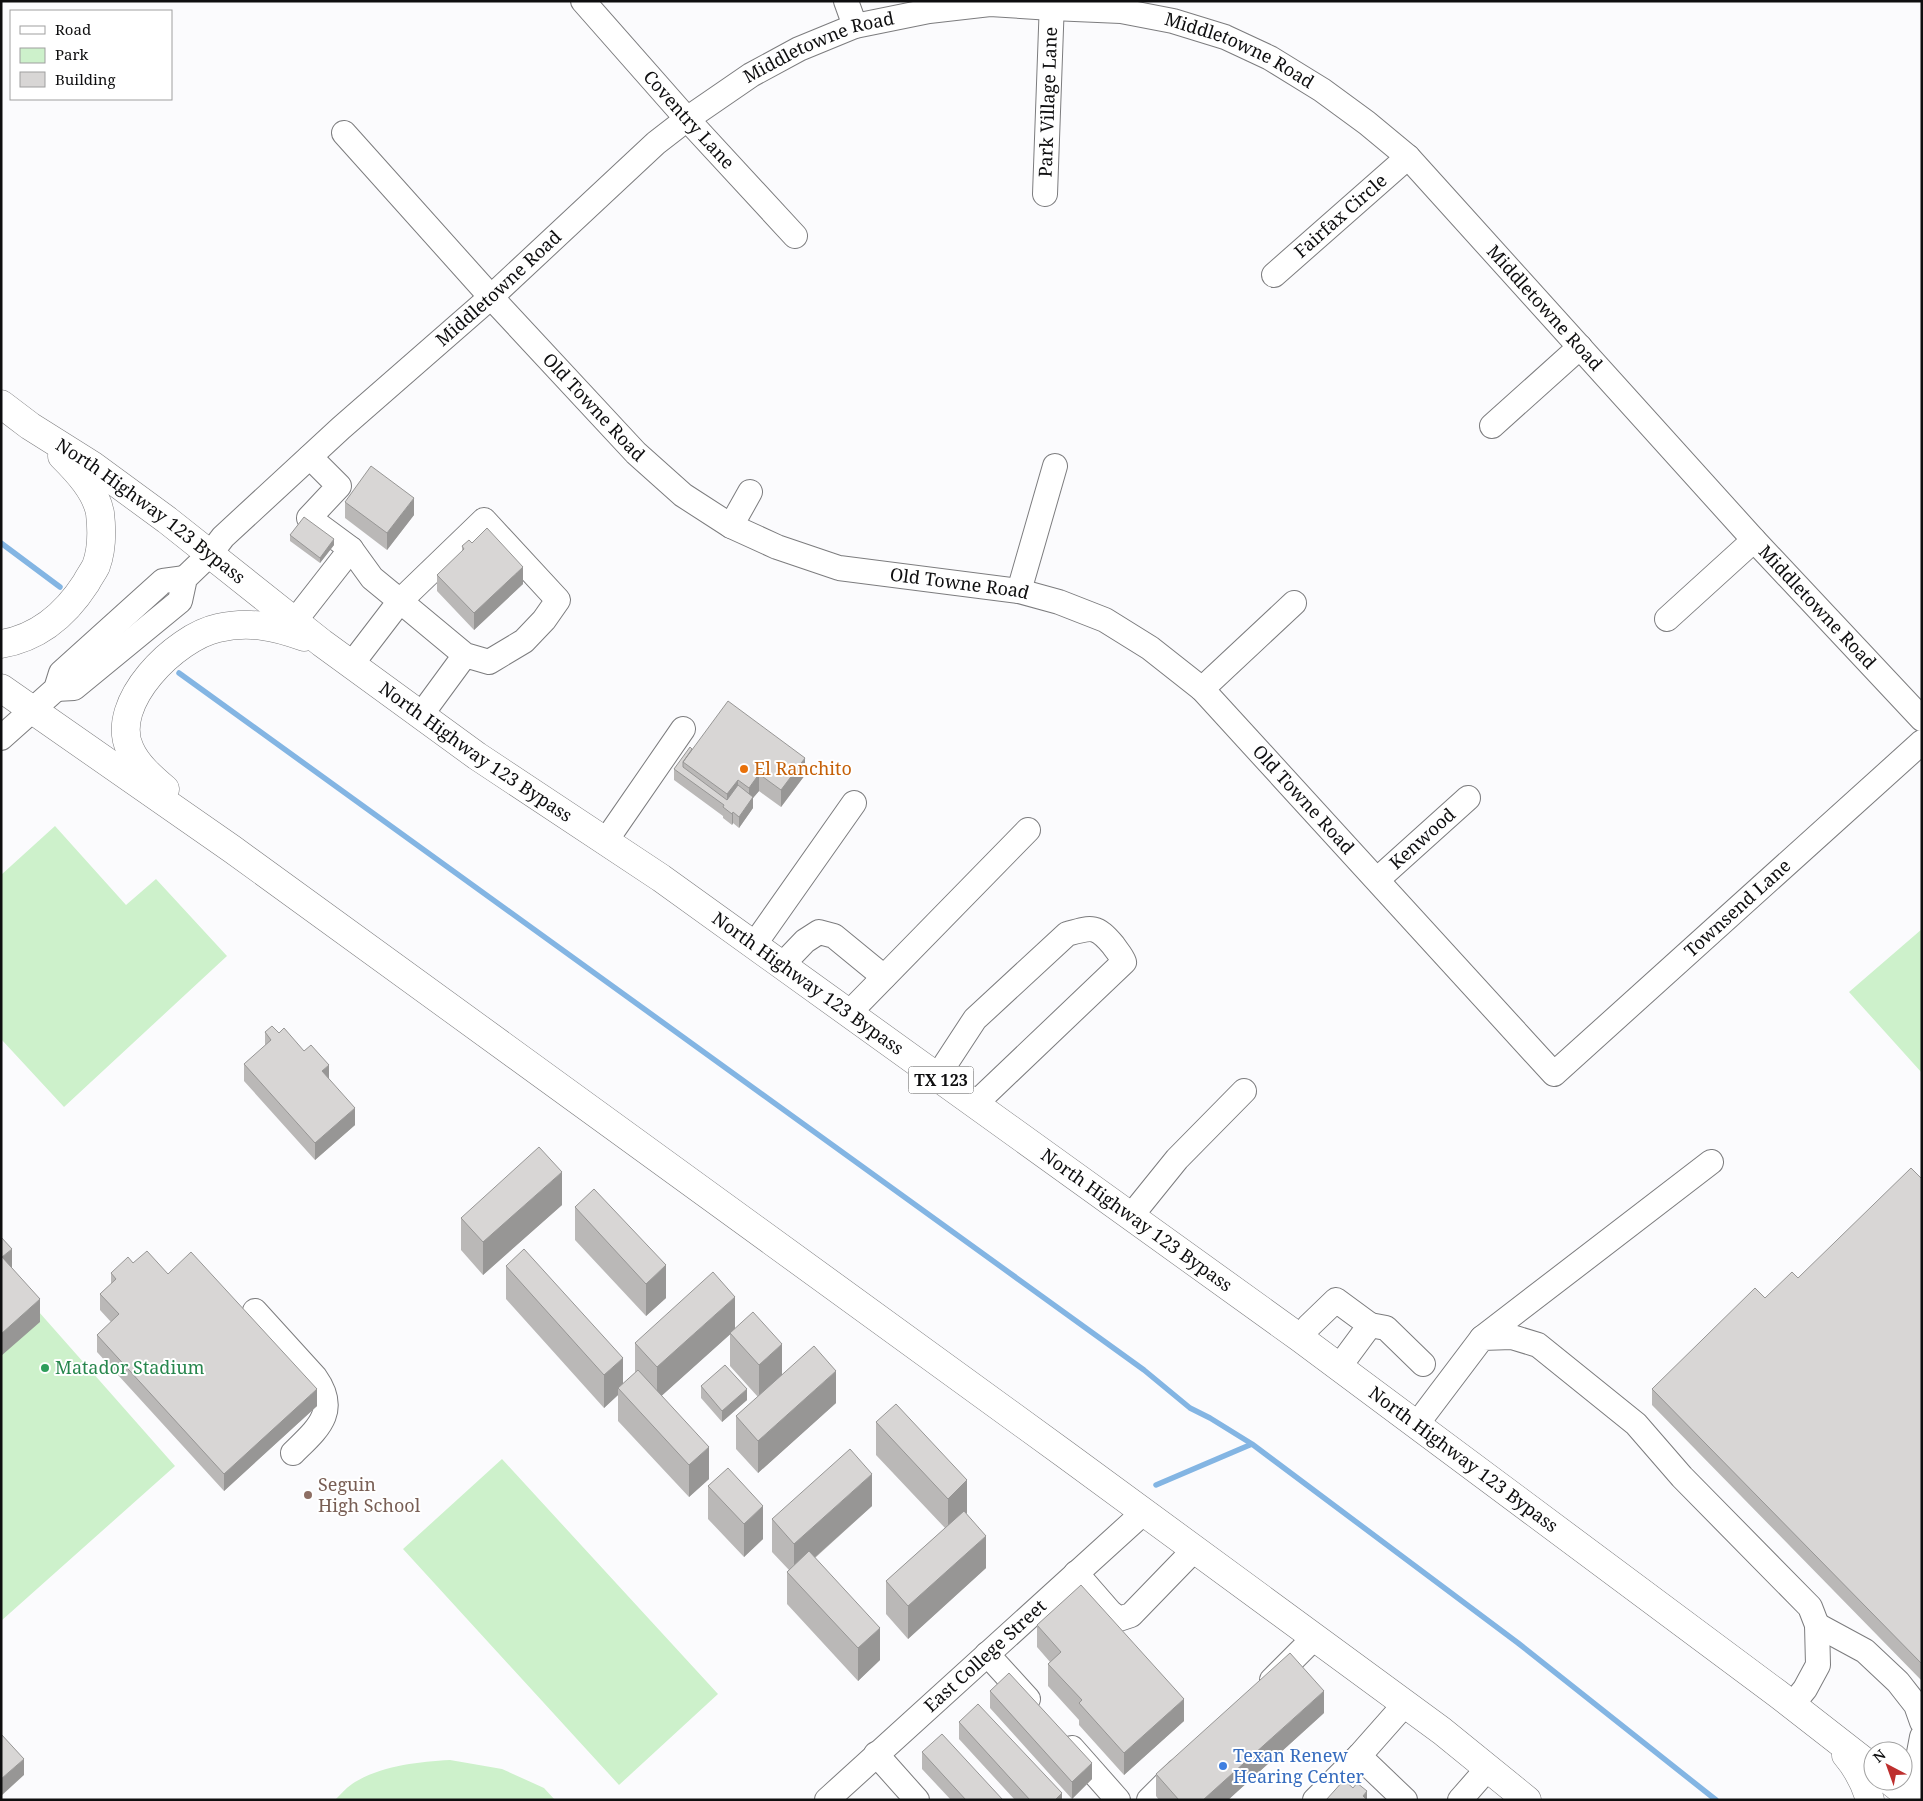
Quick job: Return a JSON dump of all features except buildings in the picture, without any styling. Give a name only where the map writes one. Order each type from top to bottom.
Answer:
[{"type":"main road","name":"North Highway 123 Bypass","points":[[1,404],[30,426],[92,465],[168,520],[294,622],[477,756],[661,878],[1300,1338],[1418,1424],[1863,1760]]},
{"type":"main road","points":[[1,644],[16,642],[42,628],[63,613],[79,593],[96,566],[101,541],[100,512],[94,496],[78,472],[30,426]]},
{"type":"main road","points":[[232,849],[145,770],[129,749],[125,725],[131,703],[145,680],[164,660],[186,642],[216,628],[241,624],[265,625],[322,643]]},
{"type":"main road","points":[[1,688],[232,849],[1194,1550],[1405,1704],[1527,1800]]},
{"type":"main road","points":[[1826,1732],[1853,1764],[1866,1786],[1870,1800]]},
{"type":"street","name":"Coventry Lane","points":[[583,1],[687,119],[795,236]]},
{"type":"street","points":[[846,1],[855,26]]},
{"type":"street","name":"Middletowne Road","points":[[32,710],[56,689],[61,673],[163,581],[185,578],[210,554],[223,537],[310,457],[491,297],[656,143],[687,119],[751,75],[799,49],[855,26],[929,11],[990,4],[1052,5],[1121,11],[1174,21],[1225,37],[1270,58],[1322,90],[1366,123],[1408,157],[1754,540],[1922,719]]},
{"type":"street","name":"Park Village Lane","points":[[1045,194],[1052,5]]},
{"type":"street","name":"Old Towne Road","points":[[344,133],[491,297],[636,453],[683,496],[731,526],[776,547],[838,568],[1019,591],[1059,602],[1105,620],[1150,648],[1202,689],[1378,879],[1554,1074]]},
{"type":"street","name":"Fairfax Circle","points":[[1274,275],[1408,157]]},
{"type":"street","points":[[1492,426],[1580,346]]},
{"type":"street","points":[[310,457],[339,486],[309,518],[350,548],[372,578],[400,601],[466,655],[489,662],[524,641],[544,620],[558,600],[484,520],[400,601],[352,665]]},
{"type":"street","points":[[1019,591],[1055,466]]},
{"type":"street","points":[[731,526],[750,492]]},
{"type":"street","points":[[1666,619],[1754,540]]},
{"type":"street","points":[[294,622],[350,548]]},
{"type":"street","points":[[1202,689],[1294,603]]},
{"type":"street","points":[[421,715],[466,655]]},
{"type":"street","points":[[1,738],[32,710]]},
{"type":"street","points":[[605,842],[683,729]]},
{"type":"street","name":"Townsend Lane","points":[[1554,1074],[1922,742]]},
{"type":"street","name":"Kenwood","points":[[1378,879],[1468,798]]},
{"type":"street","points":[[754,945],[854,803]]},
{"type":"street","points":[[849,1013],[1028,830]]},
{"type":"street","points":[[937,1077],[975,1019],[1068,934],[1086,929],[1102,932],[1124,962],[975,1104]]},
{"type":"street","points":[[782,965],[804,941],[819,932],[834,936],[884,977]]},
{"type":"street","points":[[1131,1216],[1177,1159],[1244,1091]]},
{"type":"street","points":[[1418,1424],[1482,1338],[1711,1162]]},
{"type":"street","points":[[1300,1338],[1309,1326],[1336,1300],[1370,1325],[1386,1328],[1423,1364]]},
{"type":"street","points":[[254,1311],[324,1390],[326,1404],[323,1420],[315,1431],[293,1452]]},
{"type":"street","points":[[1339,1367],[1370,1325]]},
{"type":"street","points":[[1482,1338],[1512,1337],[1538,1345],[1636,1424],[1682,1477],[1810,1607],[1817,1625],[1818,1664],[1805,1689],[1792,1705]]},
{"type":"street","name":"East College Street","points":[[827,1800],[1143,1513]]},
{"type":"street","points":[[1076,1573],[1119,1620],[1131,1616],[1194,1550]]},
{"type":"street","points":[[1817,1625],[1865,1651],[1898,1682],[1916,1705],[1922,1722]]},
{"type":"street","points":[[1254,1696],[1314,1638]]},
{"type":"street","points":[[987,1654],[1039,1712]]},
{"type":"street","points":[[1315,1800],[1359,1756],[1405,1704]]},
{"type":"street","points":[[1059,1734],[1118,1800]]},
{"type":"street","points":[[1904,1792],[1914,1780],[1922,1737]]},
{"type":"street","points":[[876,1754],[917,1800]]},
{"type":"street","points":[[1359,1756],[1405,1800]]},
{"type":"street","points":[[1149,1800],[1191,1758]]},
{"type":"street","points":[[1460,1800],[1488,1768]]},
{"type":"green space","points":[[55,826],[126,905],[156,879],[227,956],[64,1107],[1,1039],[1,875]]},
{"type":"green space","points":[[1922,929],[1922,1073],[1849,992]]},
{"type":"green space","name":"Matador Stadium","points":[[1,1269],[175,1466],[1,1621]]},
{"type":"green space","points":[[502,1459],[718,1694],[619,1785],[403,1549]]},
{"type":"green space","points":[[450,1760],[502,1769],[544,1788],[555,1800],[335,1800],[352,1784],[366,1776],[389,1768],[414,1763]]},
{"type":"waterway","points":[[1,543],[60,587]]},
{"type":"waterway","points":[[179,673],[1144,1370],[1190,1408],[1252,1444],[1518,1643],[1716,1800]]},
{"type":"waterway","points":[[1156,1485],[1252,1444]]},
{"type":"place","name":"El Ranchito","points":[[744,769]]},
{"type":"place","name":"Matador Stadium","points":[[45,1368]]},
{"type":"place","name":"Seguin High School","points":[[308,1495]]},
{"type":"place","name":"Texan Renew Hearing Center","points":[[1223,1766]]}]
